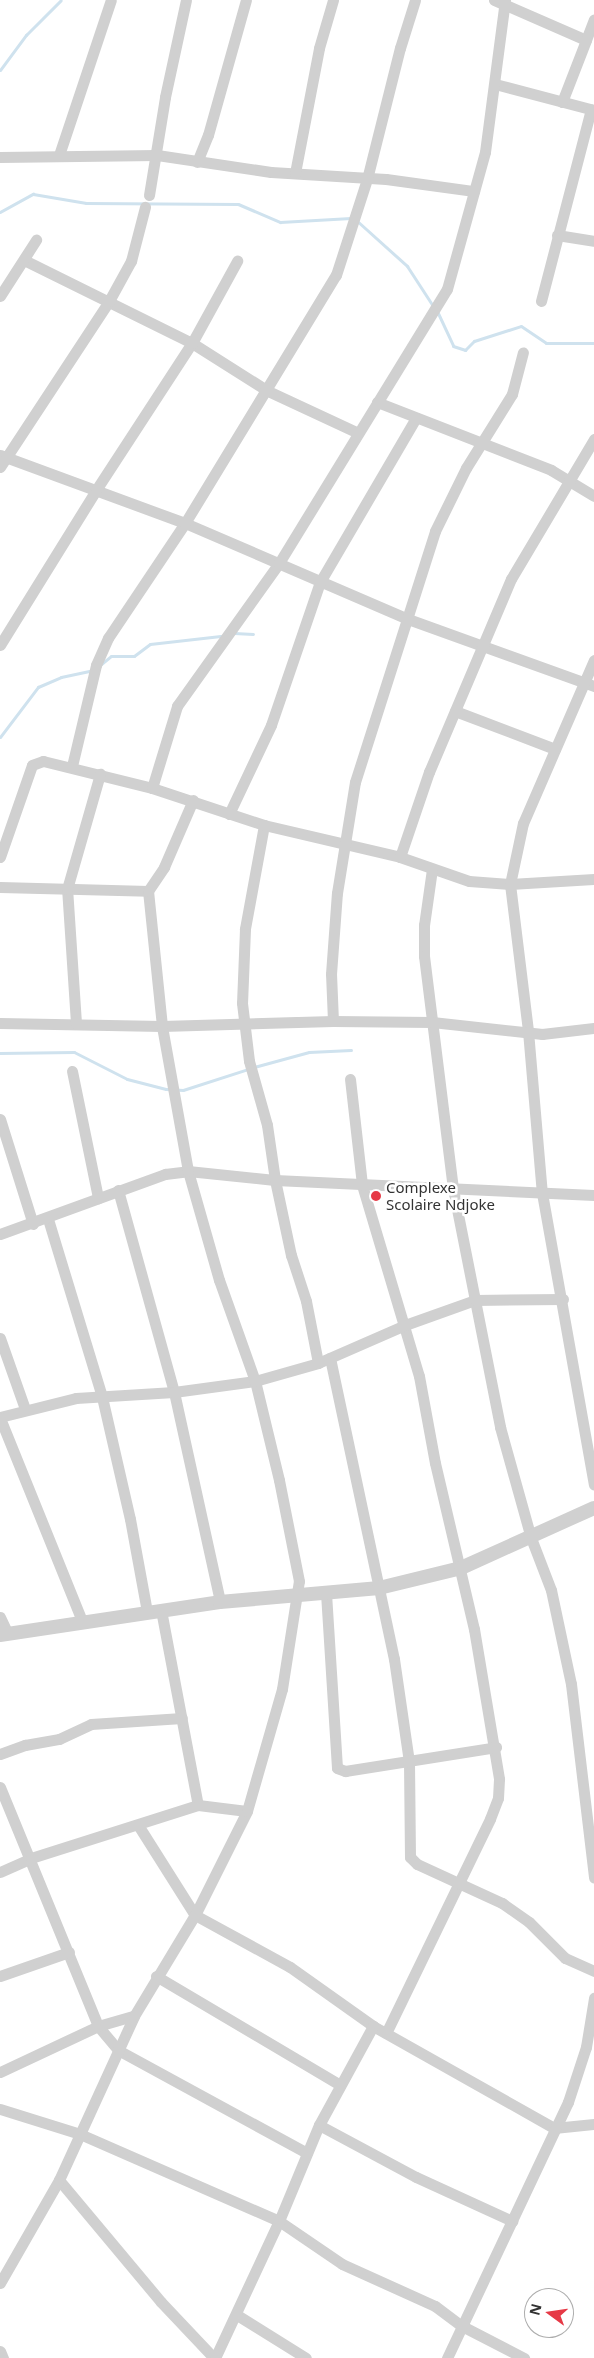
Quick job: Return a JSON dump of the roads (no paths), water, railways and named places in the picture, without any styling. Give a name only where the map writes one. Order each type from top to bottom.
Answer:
[{"type":"street","points":[[59,155],[111,0]]},
{"type":"street","points":[[149,195],[157,155],[165,96],[186,0]]},
{"type":"street","points":[[197,162],[208,135],[246,0]]},
{"type":"street","points":[[295,173],[319,48],[333,0]]},
{"type":"street","points":[[72,766],[96,665],[108,638],[185,523],[268,391],[336,275],[367,179],[415,0]]},
{"type":"street","points":[[152,788],[177,706],[279,564],[358,432],[448,289],[485,152],[495,84],[501,1],[586,40]]},
{"type":"street","points":[[562,102],[594,19]]},
{"type":"street","points":[[495,84],[593,110],[557,235],[541,301]]},
{"type":"street","points":[[0,157],[157,155],[197,162],[474,191]]},
{"type":"street","points":[[145,207],[131,261],[109,301],[2,460],[96,490],[185,523],[408,619],[589,683]]},
{"type":"street","points":[[557,235],[594,241]]},
{"type":"street","points":[[0,296],[36,240]]},
{"type":"street","points":[[24,260],[192,343],[268,391],[358,432]]},
{"type":"street","points":[[0,645],[96,490],[192,343],[237,261]]},
{"type":"street","points":[[333,1021],[331,974],[344,845],[355,782],[436,532],[481,443],[512,394],[523,352]]},
{"type":"street","points":[[377,402],[569,479],[594,496]]},
{"type":"street","points":[[229,814],[271,725],[320,582],[416,418]]},
{"type":"street","points":[[400,857],[429,772],[511,579],[594,439]]},
{"type":"street","points":[[594,660],[589,683],[555,748],[522,822],[510,884],[528,1030],[542,1193],[563,1299],[594,1484]]},
{"type":"street","points":[[455,711],[555,748]]},
{"type":"street","points":[[0,857],[32,765],[43,761],[72,766],[152,788],[264,825],[400,857],[469,882],[510,884],[594,879]]},
{"type":"street","points":[[76,1023],[67,889],[100,774]]},
{"type":"street","points":[[0,2283],[59,2180],[134,2016],[156,1976],[195,1915],[247,1811],[282,1689],[298,1571],[255,1381],[219,1280],[188,1171],[162,1026],[148,891],[164,867],[193,800]]},
{"type":"street","points":[[264,825],[244,929],[242,1003],[251,1068],[267,1124],[275,1180],[291,1255],[306,1301],[318,1364]]},
{"type":"street","points":[[432,869],[424,925],[424,956],[453,1189],[500,1427],[531,1538],[551,1590],[571,1684],[594,1878]]},
{"type":"street","points":[[0,887],[148,891]]},
{"type":"street","points":[[0,1023],[162,1026],[333,1021],[432,1022],[528,1030],[542,1034],[594,1028]]},
{"type":"street","points":[[72,1071],[98,1198]]},
{"type":"street","points":[[350,1079],[362,1184],[405,1325],[462,1568],[496,1747],[498,1798],[386,2032]]},
{"type":"street","points":[[0,1119],[33,1224]]},
{"type":"street","points":[[0,1234],[48,1219],[118,1190],[165,1174],[188,1171],[275,1180],[594,1195]]},
{"type":"street","points":[[118,1190],[174,1392],[220,1602]]},
{"type":"street","points":[[48,1219],[102,1397],[130,1519],[147,1612]]},
{"type":"street","points":[[82,1621],[0,1417],[25,1409],[76,1398],[174,1392],[255,1381],[318,1364],[405,1325],[475,1300],[563,1299]]},
{"type":"street","points":[[1,1342],[25,1409]]},
{"type":"street","points":[[330,1358],[394,1659],[409,1762],[410,1857],[417,1864],[458,1880],[502,1903],[530,1922],[565,1958],[594,1970]]},
{"type":"street","points":[[0,1617],[4,1633],[220,1602],[295,1593],[326,1593],[378,1588],[462,1568],[594,1508]]},
{"type":"street","points":[[326,1593],[337,1768],[345,1771],[496,1747]]},
{"type":"street","points":[[161,1610],[198,1805]]},
{"type":"street","points":[[0,1754],[25,1745],[59,1739],[92,1724],[182,1718]]},
{"type":"street","points":[[0,1787],[31,1858],[98,2026],[118,2050],[307,2153]]},
{"type":"street","points":[[0,1872],[31,1858],[198,1805],[247,1811]]},
{"type":"street","points":[[138,1825],[195,1915],[290,1967],[374,2026],[554,2128],[594,2124]]},
{"type":"street","points":[[0,1976],[69,1952]]},
{"type":"street","points":[[156,1976],[340,2085]]},
{"type":"street","points":[[446,2358],[568,2102],[580,2069],[594,1998]]},
{"type":"street","points":[[0,2072],[98,2026],[134,2016]]},
{"type":"street","points":[[59,2180],[162,2302],[215,2358],[237,2315],[279,2221],[319,2125],[374,2026]]},
{"type":"street","points":[[0,2109],[80,2134],[279,2221],[342,2264],[435,2306],[462,2326],[524,2358]]},
{"type":"street","points":[[319,2125],[416,2177],[512,2221]]},
{"type":"street","points":[[237,2315],[306,2358]]},
{"type":"street","points":[[0,2351],[3,2358]]},
{"type":"waterway","points":[[0,70],[26,35],[61,0]]},
{"type":"waterway","points":[[0,212],[33,194],[86,203],[238,204],[280,222],[351,218]]},
{"type":"waterway","points":[[356,220],[407,266],[433,306]]},
{"type":"waterway","points":[[437,311],[453,346],[465,350],[474,341],[521,326],[546,343],[594,343]]},
{"type":"waterway","points":[[234,633],[253,634]]},
{"type":"waterway","points":[[100,665],[111,656],[134,656],[150,644],[221,636]]},
{"type":"waterway","points":[[0,737],[38,687],[61,677],[90,671]]},
{"type":"waterway","points":[[254,1067],[309,1052],[351,1050]]},
{"type":"waterway","points":[[0,1053],[74,1052],[127,1079],[166,1089],[183,1090],[248,1069]]},
{"type":"place","name":"Complexe Scolaire Ndjoke","points":[[376,1196]]}]
